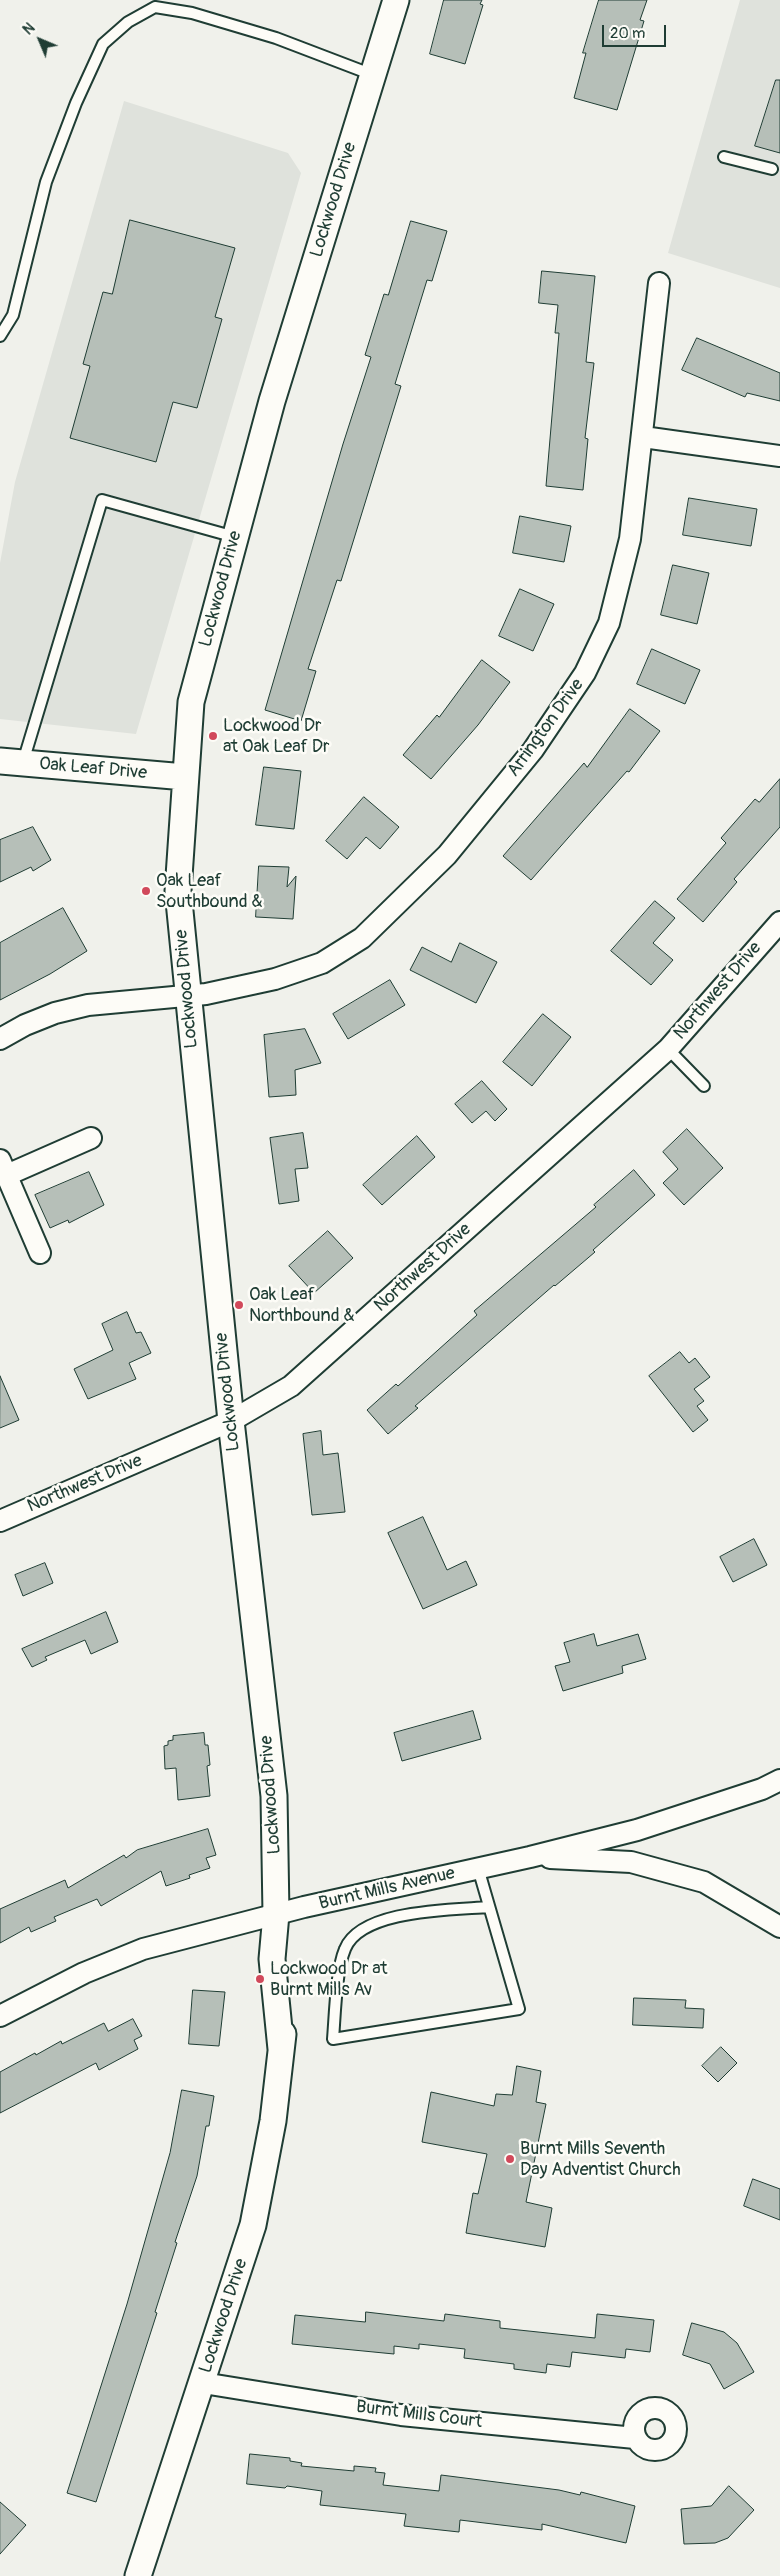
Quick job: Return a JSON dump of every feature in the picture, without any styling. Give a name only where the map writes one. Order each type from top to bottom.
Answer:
[{"type":"street","name":"Lockwood Drive","points":[[138,2576],[203,2383],[253,2225],[273,2121],[291,1959],[276,1914],[274,1796],[231,1421],[187,998],[178,891],[191,702],[272,401],[396,0]]},
{"type":"street","name":"Arrington Drive","points":[[0,1039],[25,1025],[55,1013],[88,1005],[187,998],[275,979],[322,963],[362,938],[447,855],[526,758],[585,673],[609,623],[630,539],[659,284]]},
{"type":"street","points":[[643,437],[780,456]]},
{"type":"street","name":"Oak Leaf Drive","points":[[11,762],[185,777]]},
{"type":"street","name":"Northwest Drive","points":[[0,1521],[231,1421],[290,1386],[668,1049],[780,922]]},
{"type":"street","points":[[40,1253],[3,1167],[91,1138]]},
{"type":"street","name":"Burnt Mills Avenue","points":[[0,2016],[84,1973],[143,1950],[276,1914],[530,1857],[637,1830],[762,1789],[780,1780]]},
{"type":"street","points":[[530,1857],[631,1862],[704,1882],[757,1911],[780,1927]]},
{"type":"street","name":"Burnt Mills Court","points":[[203,2383],[401,2415],[635,2438]]},
{"type":"lane","points":[[0,336],[14,315],[46,182],[76,103],[103,44],[128,22],[155,7],[192,13],[276,38],[373,75]]},
{"type":"lane","points":[[724,156],[772,169]]},
{"type":"lane","points":[[11,762],[102,500],[235,537]]},
{"type":"lane","points":[[668,1049],[704,1086]]},
{"type":"lane","points":[[478,1868],[519,2009],[333,2039],[337,1992],[345,1948],[354,1935],[374,1924],[413,1914],[489,1907]]},
{"type":"shaded area","points":[[740,0],[780,0],[780,288],[668,253]]},
{"type":"shaded area","points":[[124,101],[288,153],[301,173],[136,734],[0,719],[0,563],[15,482]]},
{"type":"building","points":[[444,0],[482,0],[480,4],[483,5],[465,64],[430,54]]},
{"type":"building","points":[[599,0],[647,0],[640,20],[644,21],[617,110],[574,98],[586,53],[583,53]]},
{"type":"building","points":[[776,80],[780,80],[780,153],[755,146]]},
{"type":"building","points":[[130,220],[235,248],[215,317],[222,319],[197,408],[173,402],[156,462],[70,438],[90,366],[83,364],[103,292],[112,294]]},
{"type":"building","points":[[411,221],[447,231],[432,281],[427,280],[395,384],[401,386],[341,581],[337,580],[308,669],[316,671],[301,721],[265,710],[343,444],[371,357],[365,355],[384,294],[388,295]]},
{"type":"building","points":[[542,271],[595,276],[586,362],[594,363],[585,438],[588,439],[583,490],[546,486],[559,333],[555,333],[558,305],[539,303]]},
{"type":"building","points":[[697,338],[780,373],[780,401],[747,393],[745,397],[682,370]]},
{"type":"building","points":[[689,498],[757,509],[751,546],[683,535]]},
{"type":"building","points":[[520,516],[571,526],[564,562],[513,553]]},
{"type":"building","points":[[673,565],[709,573],[697,624],[661,615]]},
{"type":"building","points":[[520,589],[554,604],[533,651],[499,636]]},
{"type":"building","points":[[652,649],[700,670],[685,704],[637,684]]},
{"type":"building","points":[[482,660],[510,682],[478,725],[431,779],[403,755],[437,715],[439,717]]},
{"type":"building","points":[[630,709],[660,731],[629,772],[627,771],[531,880],[503,856],[584,763],[587,767]]},
{"type":"building","points":[[264,767],[301,771],[294,829],[256,825]]},
{"type":"building","points":[[780,779],[780,827],[734,879],[737,882],[703,922],[677,899],[726,843],[721,838],[755,799],[759,802]]},
{"type":"building","points":[[364,797],[399,827],[380,849],[366,837],[347,859],[326,841]]},
{"type":"building","points":[[33,827],[51,860],[33,871],[31,867],[0,882],[0,840]]},
{"type":"building","points":[[259,866],[289,867],[287,887],[296,876],[293,919],[256,917]]},
{"type":"building","points":[[655,901],[675,918],[653,943],[673,960],[651,985],[611,951]]},
{"type":"building","points":[[63,908],[87,951],[50,974],[0,1000],[0,943]]},
{"type":"building","points":[[460,943],[497,962],[476,1003],[410,970],[422,947],[451,962]]},
{"type":"building","points":[[390,980],[405,1005],[348,1039],[333,1014]]},
{"type":"building","points":[[543,1014],[571,1037],[532,1086],[503,1062]]},
{"type":"building","points":[[305,1029],[321,1063],[295,1070],[296,1095],[269,1097],[264,1035]]},
{"type":"building","points":[[482,1081],[507,1109],[495,1121],[486,1111],[472,1123],[455,1104]]},
{"type":"building","points":[[687,1129],[723,1168],[684,1205],[663,1183],[678,1169],[663,1152]]},
{"type":"building","points":[[303,1133],[308,1168],[295,1169],[299,1201],[279,1204],[270,1138]]},
{"type":"building","points":[[417,1136],[435,1157],[382,1205],[363,1185]]},
{"type":"building","points":[[634,1170],[655,1195],[593,1250],[595,1252],[554,1285],[415,1406],[418,1408],[388,1434],[367,1410],[396,1384],[398,1386],[477,1315],[474,1311],[596,1207],[594,1205]]},
{"type":"building","points":[[89,1172],[104,1205],[69,1223],[68,1220],[50,1228],[35,1195]]},
{"type":"building","points":[[328,1231],[353,1258],[314,1293],[289,1266]]},
{"type":"building","points":[[127,1312],[136,1333],[141,1332],[151,1353],[129,1363],[136,1379],[88,1399],[74,1369],[113,1350],[102,1324]]},
{"type":"building","points":[[680,1352],[689,1363],[695,1358],[710,1377],[694,1389],[704,1401],[697,1406],[708,1420],[693,1432],[649,1376]]},
{"type":"building","points":[[0,1376],[19,1420],[0,1428]]},
{"type":"building","points":[[321,1431],[323,1455],[338,1453],[345,1512],[312,1515],[303,1434]]},
{"type":"building","points":[[423,1517],[447,1570],[466,1561],[477,1585],[423,1609],[388,1533]]},
{"type":"building","points":[[754,1539],[767,1565],[733,1582],[720,1557]]},
{"type":"building","points":[[45,1563],[53,1583],[23,1596],[15,1575]]},
{"type":"building","points":[[106,1612],[118,1642],[91,1654],[85,1640],[45,1657],[47,1660],[32,1667],[22,1649]]},
{"type":"building","points":[[594,1634],[597,1646],[638,1634],[646,1659],[622,1666],[623,1673],[563,1691],[555,1666],[570,1662],[564,1643]]},
{"type":"building","points":[[473,1711],[481,1739],[402,1761],[394,1733]]},
{"type":"building","points":[[204,1733],[205,1745],[208,1745],[210,1765],[207,1766],[210,1796],[178,1800],[176,1768],[165,1769],[164,1746],[168,1745],[168,1741],[173,1740],[173,1736]]},
{"type":"building","points":[[208,1829],[216,1855],[206,1858],[210,1868],[189,1875],[190,1878],[166,1886],[161,1871],[101,1906],[97,1899],[54,1917],[56,1921],[31,1932],[29,1927],[0,1943],[0,1909],[65,1880],[68,1888],[124,1855],[126,1858],[137,1850]]},
{"type":"building","points":[[193,1990],[225,1992],[219,2046],[189,2044]]},
{"type":"building","points":[[634,1998],[686,2000],[685,2008],[704,2009],[703,2028],[633,2025]]},
{"type":"building","points":[[133,2019],[142,2036],[134,2040],[138,2049],[99,2070],[96,2063],[0,2113],[0,2072],[35,2053],[36,2055],[61,2041],[62,2044],[104,2023],[108,2031]]},
{"type":"building","points":[[721,2047],[737,2063],[718,2082],[702,2066]]},
{"type":"building","name":"Burnt Mills Seventh Day Adventist Church","points":[[517,2066],[541,2071],[536,2102],[546,2104],[526,2202],[552,2208],[545,2247],[466,2233],[473,2193],[478,2194],[487,2154],[422,2142],[431,2092],[494,2106],[496,2094],[512,2095]]},
{"type":"building","points":[[182,2090],[214,2096],[209,2126],[206,2126],[197,2176],[175,2242],[177,2243],[155,2312],[157,2313],[96,2502],[67,2493],[127,2304],[170,2153]]},
{"type":"building","points":[[753,2179],[780,2189],[780,2220],[744,2206]]},
{"type":"building","points":[[366,2312],[444,2321],[445,2314],[500,2321],[500,2328],[595,2338],[597,2314],[654,2320],[650,2352],[626,2349],[625,2358],[572,2352],[570,2367],[547,2364],[546,2373],[514,2369],[514,2364],[464,2358],[465,2349],[419,2344],[419,2349],[394,2346],[394,2354],[292,2344],[295,2315],[365,2322]]},
{"type":"building","points":[[692,2323],[724,2332],[737,2343],[754,2372],[724,2389],[710,2364],[683,2355]]},
{"type":"building","points":[[250,2454],[290,2458],[290,2461],[302,2463],[301,2466],[354,2471],[354,2466],[376,2468],[375,2472],[385,2473],[383,2485],[439,2491],[441,2475],[559,2490],[580,2495],[581,2492],[635,2506],[626,2543],[542,2524],[542,2530],[460,2520],[459,2532],[404,2526],[406,2514],[320,2505],[322,2491],[287,2486],[285,2488],[247,2484]]},
{"type":"building","points":[[729,2486],[754,2510],[728,2538],[715,2543],[684,2544],[681,2509],[711,2506]]},
{"type":"building","points":[[0,2502],[26,2525],[0,2554]]},
{"type":"place","name":"Lockwood Dr at Oak Leaf Dr","points":[[213,736]]},
{"type":"place","name":"Oak Leaf Southbound &","points":[[146,891]]},
{"type":"place","name":"Oak Leaf Northbound &","points":[[239,1305]]},
{"type":"place","name":"Lockwood Dr at Burnt Mills Av","points":[[260,1979]]},
{"type":"place","name":"Burnt Mills Seventh Day Adventist Church","points":[[510,2159]]}]
